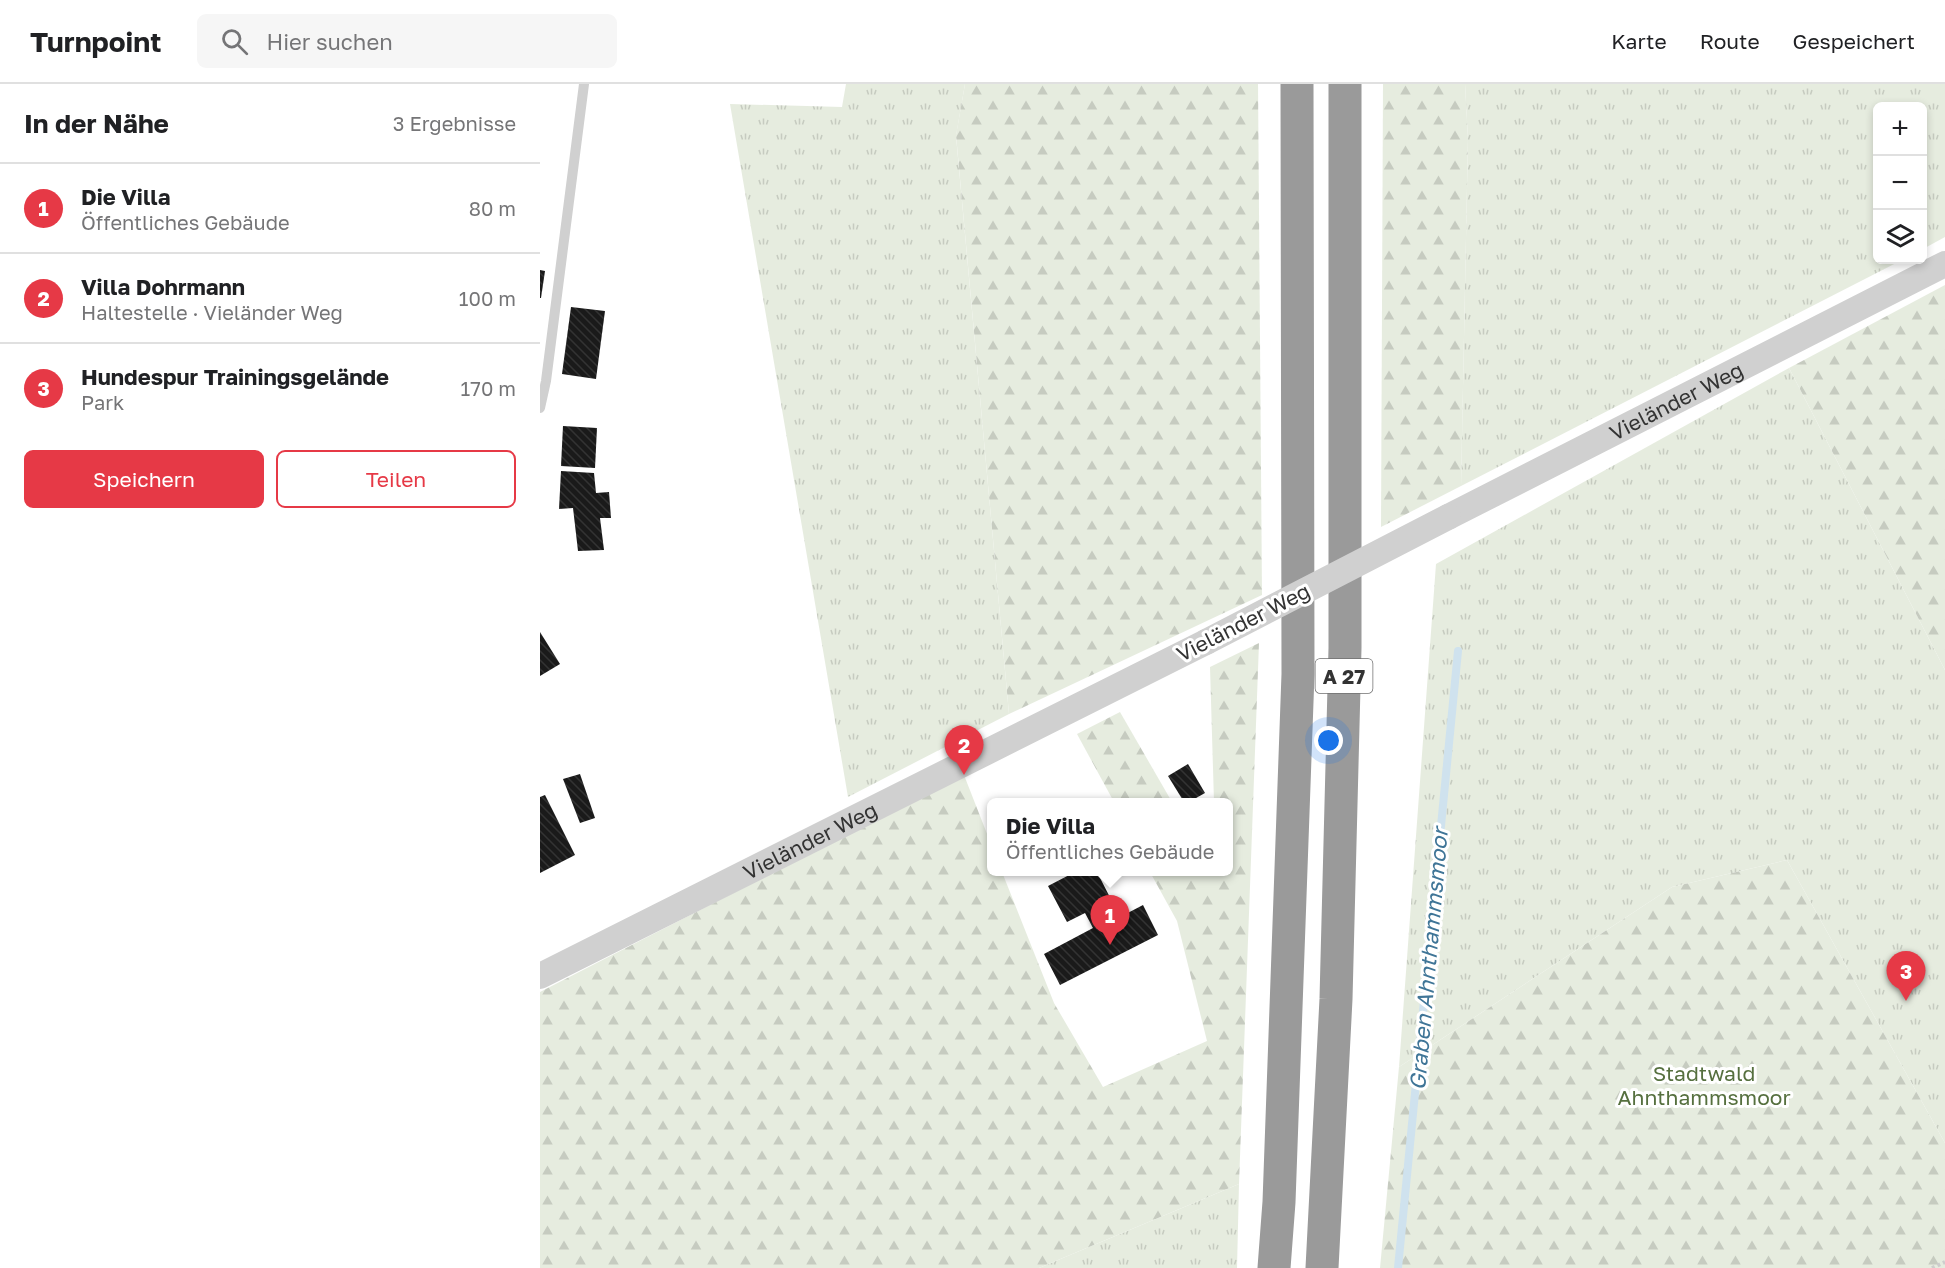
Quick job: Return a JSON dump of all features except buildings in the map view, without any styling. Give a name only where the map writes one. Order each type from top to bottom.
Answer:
[{"type":"highway","name":"A 27","points":[[1274,1268],[1279,1202],[1298,674],[1297,84]]},
{"type":"highway","name":"A 27","points":[[1322,1268],[1336,999],[1345,648],[1345,84]]},
{"type":"street","name":"Vieländer Weg","points":[[540,976],[1206,642],[1945,264]]},
{"type":"lane","points":[[540,408],[546,381],[584,84]]},
{"type":"path","points":[[1932,1268],[1945,1262]]},
{"type":"green space","points":[[846,84],[965,84],[956,136],[1009,714],[848,797],[730,104],[842,107]]},
{"type":"green space","points":[[965,84],[1258,84],[1262,595],[1009,714],[956,135]]},
{"type":"green space","points":[[1383,84],[1465,84],[1468,139],[1461,486],[1381,527]]},
{"type":"green space","points":[[1465,84],[1945,84],[1945,237],[1927,247],[1927,102],[1873,102],[1873,264],[1894,264],[1461,486],[1468,139]]},
{"type":"green space","points":[[1945,285],[1945,670],[1789,368]]},
{"type":"green space","points":[[1789,368],[1945,670],[1945,1143],[1787,860],[1672,887],[1399,1067],[1436,564]]},
{"type":"green space","points":[[1259,643],[1239,1184],[1039,1268],[540,1268],[540,992],[964,775],[987,834],[987,876],[1004,876],[1054,1003],[1103,1087],[1207,1041],[1177,921],[1152,876],[1233,876],[1233,798],[1214,798],[1210,667]]},
{"type":"green space","points":[[1120,712],[1170,798],[1112,798],[1077,734]]},
{"type":"green space","name":"Stadtwald Ahnthammsmoor","points":[[1787,860],[1945,1143],[1945,1268],[1380,1268],[1399,1067],[1672,887]]},
{"type":"green space","points":[[1239,1184],[1237,1268],[1039,1268]]},
{"type":"waterway","name":"Graben Ahnthammsmoor","points":[[1398,1268],[1458,651]]},
{"type":"place","name":"Villa Dohrmann","points":[[964,775]]},
{"type":"place","name":"Die Villa","points":[[1110,945]]},
{"type":"place","name":"Hundespur Trainingsgelände","points":[[1906,1001]]}]
